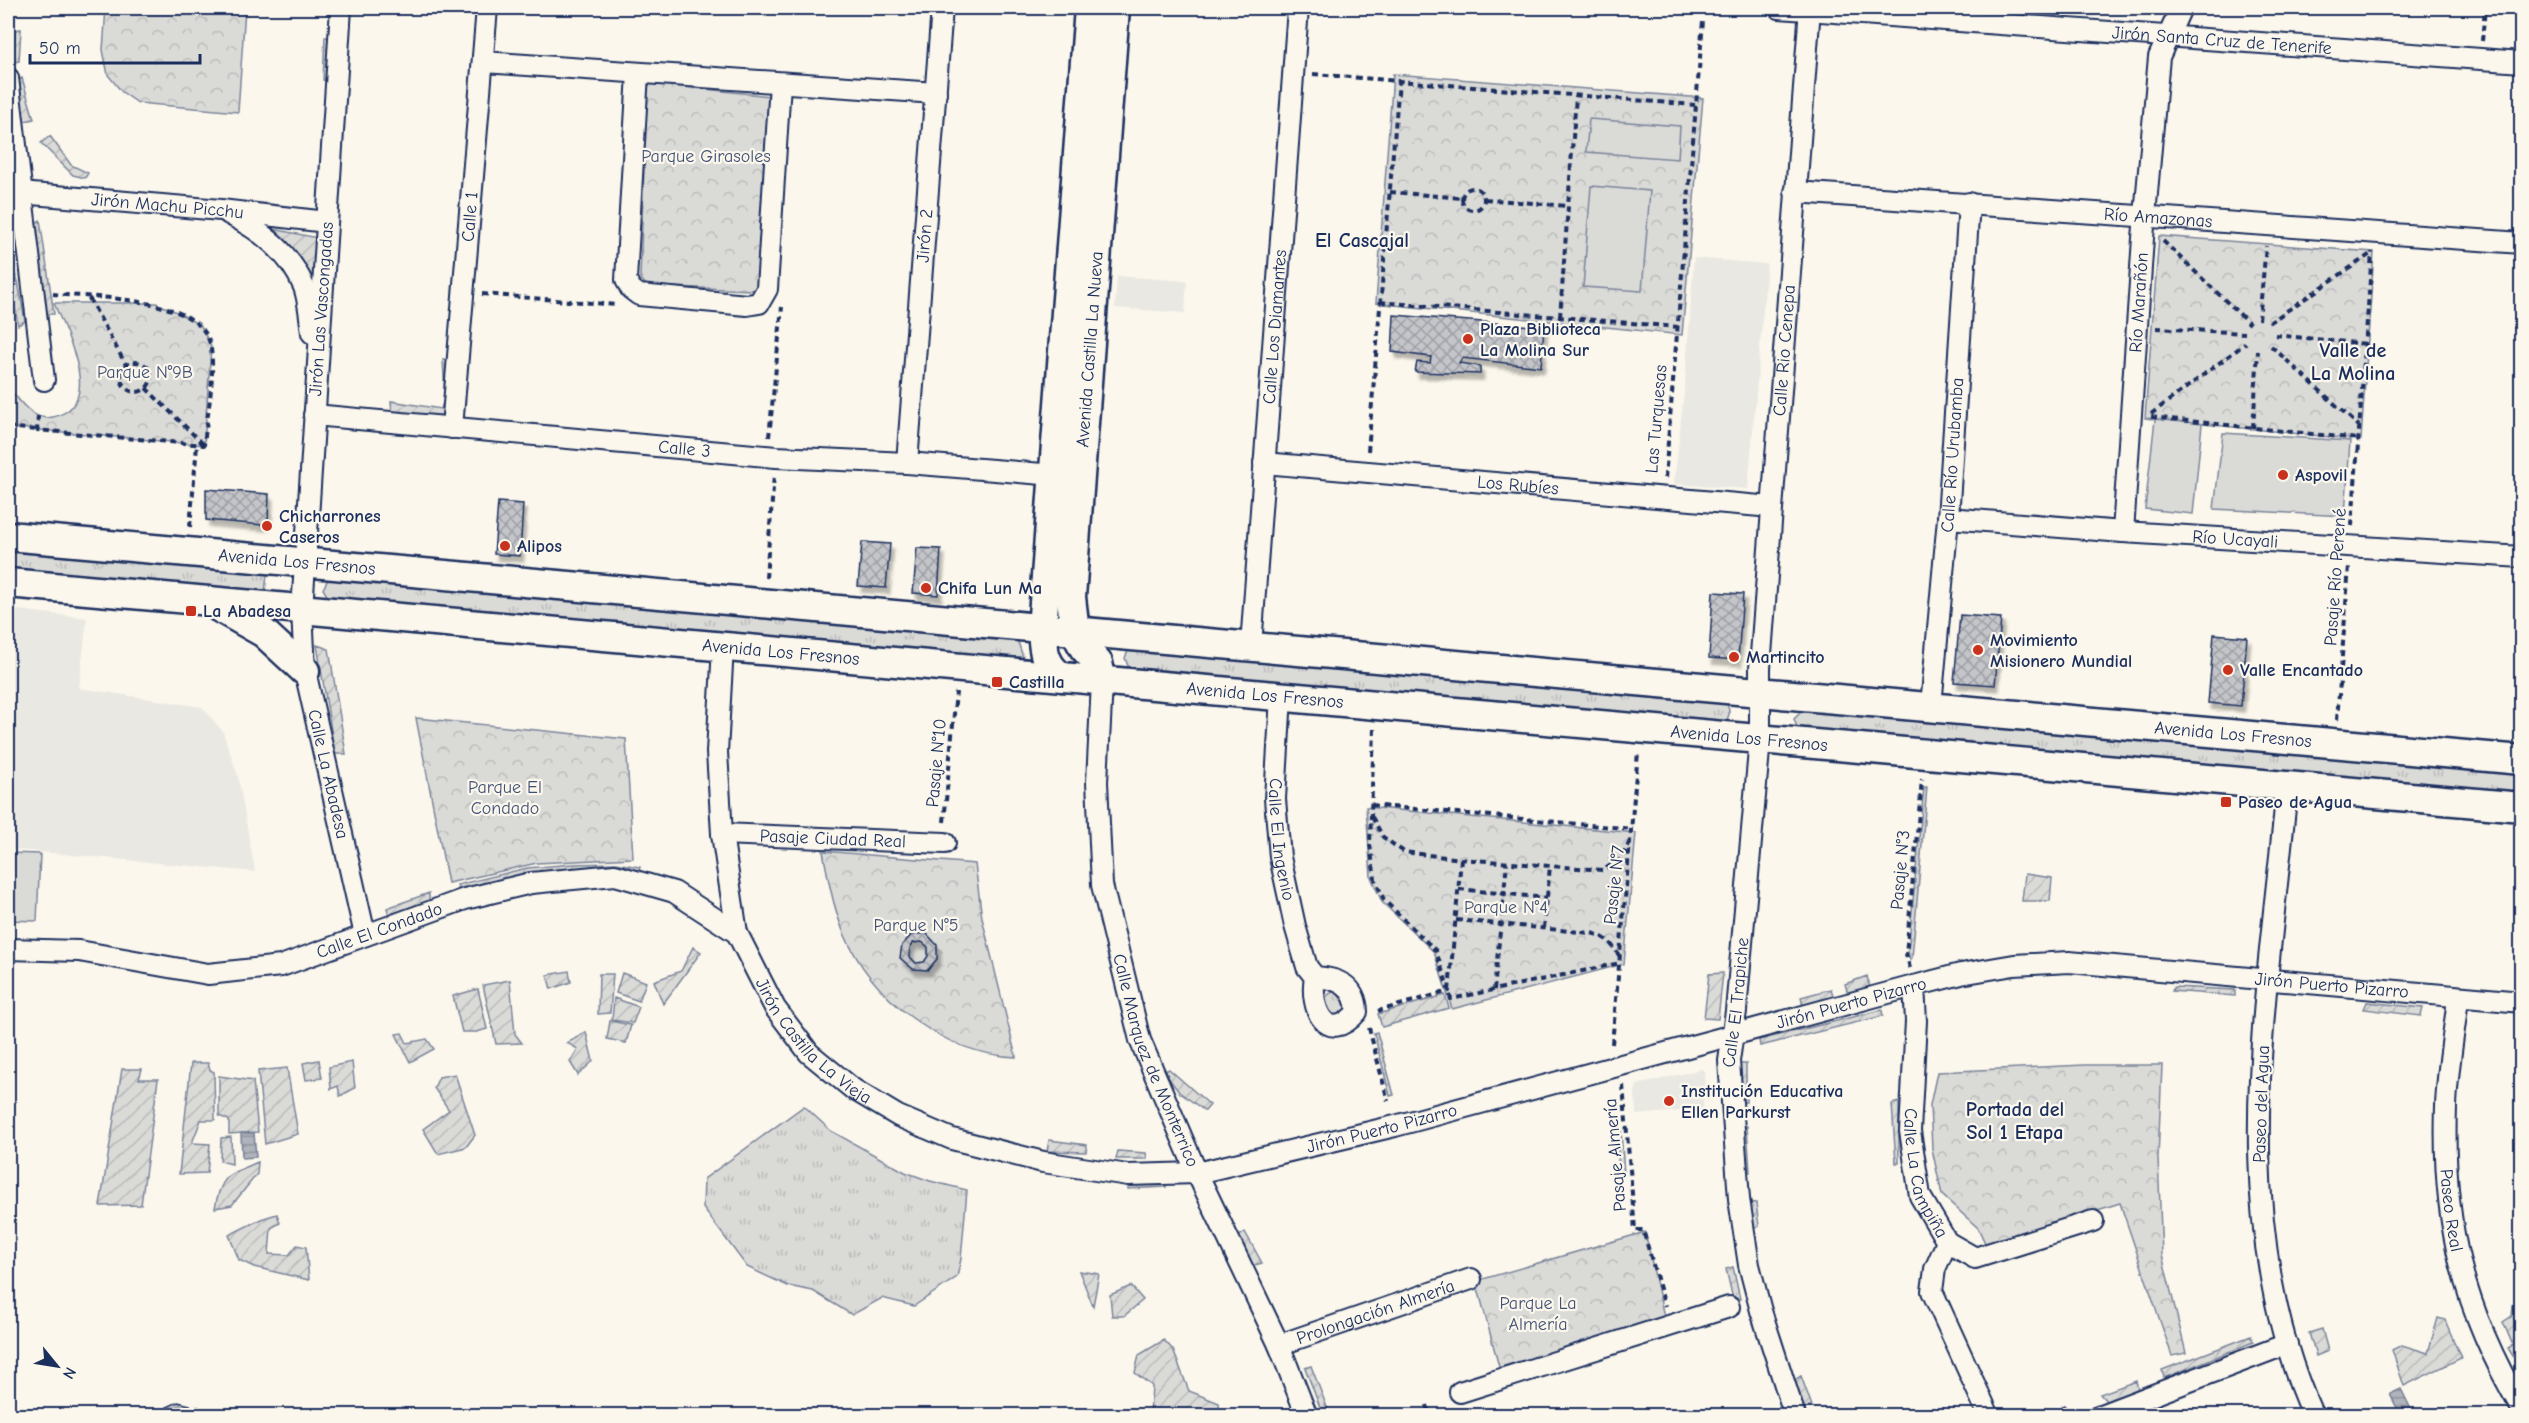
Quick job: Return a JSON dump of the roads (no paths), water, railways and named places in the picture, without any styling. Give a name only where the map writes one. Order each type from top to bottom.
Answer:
[{"type":"main road","name":"Avenida Castilla La Nueva","points":[[1062,677],[1052,671],[1046,660],[1042,629],[1089,8]]},
{"type":"main road","name":"Avenida Castilla La Nueva","points":[[1102,682],[1098,663],[1084,648],[1075,632],[1071,597],[1116,8]]},
{"type":"main road","name":"Avenida Los Fresnos","points":[[8,536],[2522,760]]},
{"type":"main road","name":"Avenida Los Fresnos","points":[[8,583],[2522,807]]},
{"type":"main road","points":[[202,600],[252,624],[277,643],[305,671]]},
{"type":"street","name":"Jirón Las Vascongadas","points":[[302,610],[341,8]]},
{"type":"street","name":"Calle 1","points":[[452,428],[487,8]]},
{"type":"street","name":"Jirón 2","points":[[907,463],[942,8]]},
{"type":"street","name":"Calle Los Diamantes","points":[[1251,646],[1299,8]]},
{"type":"street","name":"Jirón Santa Cruz de Tenerife","points":[[1779,8],[2522,62]]},
{"type":"street","name":"Río Marañón","points":[[2123,532],[2154,218],[2159,57],[2181,8]]},
{"type":"street","name":"Calle Rio Cenepa","points":[[1759,692],[1810,9]]},
{"type":"street","points":[[483,62],[936,93]]},
{"type":"street","points":[[638,73],[626,280],[631,289],[639,295],[747,305],[759,303],[767,289],[780,83]]},
{"type":"street","points":[[8,78],[14,193],[44,380]]},
{"type":"street","name":"Río Amazonas","points":[[1796,192],[2154,218],[2373,243],[2522,243]]},
{"type":"street","name":"Jirón Machu Picchu","points":[[14,193],[221,210],[327,222]]},
{"type":"street","name":"Calle Río Urubamba","points":[[1931,706],[1948,518],[1970,203]]},
{"type":"street","points":[[221,210],[250,225],[275,243],[291,265],[304,287],[318,362]]},
{"type":"street","name":"Calle 3","points":[[314,415],[776,457],[907,463],[1054,475]]},
{"type":"street","name":"Los Rubíes","points":[[1264,463],[1772,507]]},
{"type":"street","name":"Río Ucayali","points":[[1948,518],[2123,532],[2522,557]]},
{"type":"street","name":"Calle La Abadesa","points":[[302,610],[305,671],[365,935]]},
{"type":"street","name":"Jirón Castilla La Vieja","points":[[723,647],[717,752],[722,834],[737,933],[775,1008],[809,1053],[853,1089],[898,1116],[952,1139],[1043,1162],[1128,1175],[1197,1173]]},
{"type":"street","name":"Calle Marquez de Monterrico","points":[[1102,682],[1096,782],[1102,885],[1140,1040],[1197,1173],[1279,1345],[1307,1416]]},
{"type":"street","name":"Calle El Trapiche","points":[[1759,692],[1760,739],[1729,1061],[1739,1199],[1749,1265],[1761,1311],[1795,1416]]},
{"type":"street","name":"Calle El Ingenio","points":[[1281,696],[1275,799],[1280,857],[1295,926],[1307,967],[1315,977]]},
{"type":"street","name":"Paseo del Agua","points":[[2287,787],[2268,980],[2258,1113],[2258,1158],[2266,1253],[2287,1344],[2313,1416]]},
{"type":"street","name":"Pasaje Ciudad Real","points":[[722,834],[944,834]]},
{"type":"street","name":"Calle El Condado","points":[[8,949],[79,951],[208,974],[281,966],[465,899],[531,883],[615,875],[674,892],[737,933]]},
{"type":"street","name":"Jirón Puerto Pizarro","points":[[1197,1173],[1331,1142],[1914,986],[1987,969],[2042,962],[2096,963],[2458,998],[2522,1002]]},
{"type":"street","name":"Calle La Campiña","points":[[1914,986],[1916,1021],[1910,1131],[1920,1196],[1947,1242],[1935,1269],[1932,1291],[1989,1416]]},
{"type":"street","name":"Paseo Real","points":[[2458,998],[2446,1105],[2447,1179],[2452,1230],[2460,1270],[2471,1306],[2494,1359],[2522,1408]]},
{"type":"street","points":[[1947,1242],[1976,1258],[2092,1221]]},
{"type":"street","name":"Prolongación Almería","points":[[1279,1345],[1471,1279]]},
{"type":"street","points":[[1460,1392],[1729,1307]]},
{"type":"street","points":[[2098,1416],[2287,1344]]},
{"type":"place","name":"Plaza Biblioteca La Molina Sur","points":[[1468,339]]},
{"type":"place","name":"Aspovil","points":[[2283,475]]},
{"type":"place","name":"Chicharrones Caseros","points":[[267,526]]},
{"type":"place","name":"Alipos","points":[[505,546]]},
{"type":"place","name":"Chifa Lun Ma","points":[[926,588]]},
{"type":"place","name":"La Abadesa","points":[[191,611]]},
{"type":"place","name":"Movimiento Misionero Mundial","points":[[1978,650]]},
{"type":"place","name":"Martincito","points":[[1734,657]]},
{"type":"place","name":"Valle Encantado","points":[[2228,670]]},
{"type":"place","name":"Castilla","points":[[997,682]]},
{"type":"place","name":"Paseo de Agua","points":[[2226,802]]},
{"type":"place","name":"Institución Educativa Ellen Parkurst","points":[[1669,1101]]},
{"type":"district","name":"El Cascajal","points":[[1362,240]]},
{"type":"district","name":"Valle de La Molina","points":[[2353,362]]},
{"type":"district","name":"Portada del Sol 1 Etapa","points":[[2015,1120]]},
{"type":"park label","name":"Parque Girasoles","points":[[706,156]]},
{"type":"park label","name":"Parque N°9B","points":[[145,372]]},
{"type":"park label","name":"Parque El Condado","points":[[505,797]]},
{"type":"park label","name":"Parque N°4","points":[[1506,907]]},
{"type":"park label","name":"Parque N°5","points":[[916,925]]},
{"type":"park label","name":"Parque La Almería","points":[[1538,1313]]}]
